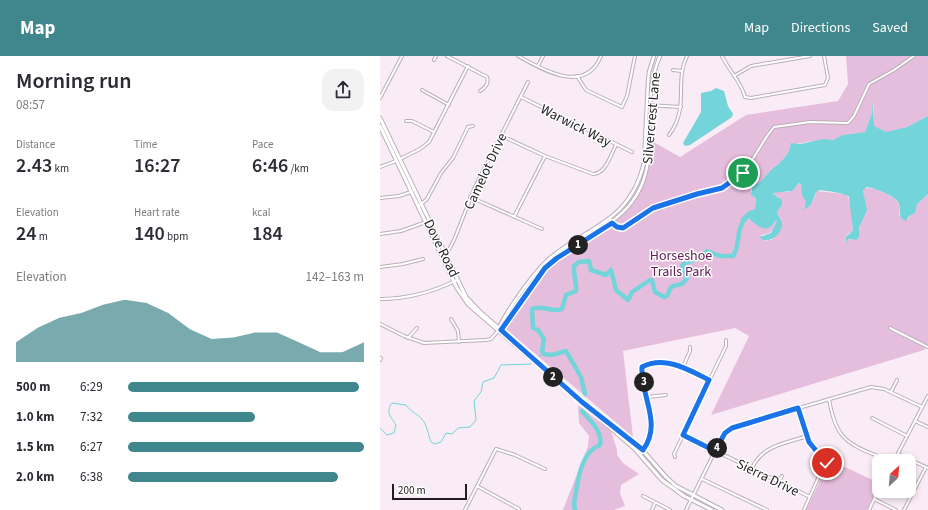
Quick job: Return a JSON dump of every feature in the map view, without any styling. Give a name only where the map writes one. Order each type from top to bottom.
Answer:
[{"type":"main road","name":"Dove Road","points":[[380,118],[383,129],[419,206],[446,256],[464,299],[472,310],[499,330],[582,402],[640,454],[651,465],[662,480],[691,500],[712,510]]},
{"type":"main road","name":"Dove Road","points":[[380,126],[383,129]]},
{"type":"main road","name":"Dove Road","points":[[427,221],[444,260],[456,281]]},
{"type":"main road","name":"Dove Road","points":[[582,402],[643,450],[666,477],[693,496],[722,510]]},
{"type":"main road","points":[[651,465],[654,462]]},
{"type":"street","points":[[380,98],[402,56]]},
{"type":"street","points":[[434,60],[436,56]]},
{"type":"street","points":[[447,56],[487,77],[488,81],[485,87],[480,91]]},
{"type":"street","points":[[518,56],[557,76],[577,76],[592,69],[601,56]]},
{"type":"street","points":[[538,66],[543,56]]},
{"type":"street","points":[[577,76],[588,91],[622,107],[627,96],[635,56]]},
{"type":"street","name":"Silvercrest Lane","points":[[499,330],[531,278],[542,266],[552,257],[610,220],[628,200],[643,169],[649,72],[654,56]]},
{"type":"street","name":"Silvercrest Lane","points":[[499,330],[545,268],[557,258],[612,223],[632,202],[644,178],[649,156],[652,84],[660,56]]},
{"type":"street","points":[[669,135],[679,119],[683,71],[687,56]]},
{"type":"street","points":[[722,56],[727,67],[743,87],[746,97],[761,96],[826,84],[828,78],[824,56]]},
{"type":"street","points":[[734,76],[751,66],[810,56]]},
{"type":"street","points":[[610,220],[617,227],[623,228],[653,208],[726,186],[746,170],[770,132],[777,126],[810,122],[848,123],[854,116],[869,84],[894,70],[914,56]]},
{"type":"street","points":[[380,167],[422,148],[435,132],[468,66]]},
{"type":"street","points":[[674,70],[683,71]]},
{"type":"street","name":"Camelot Drive","points":[[444,260],[464,217],[470,198],[528,82]]},
{"type":"street","points":[[422,90],[449,105]]},
{"type":"street","name":"Warwick Way","points":[[521,97],[617,143],[616,144],[632,152]]},
{"type":"street","points":[[647,105],[681,107]]},
{"type":"street","points":[[406,121],[412,121],[435,132]]},
{"type":"street","points":[[419,206],[426,202],[441,173],[452,158],[468,128],[472,126]]},
{"type":"street","points":[[501,135],[545,156],[585,172],[596,174],[604,168],[616,144]]},
{"type":"street","points":[[514,216],[545,156]]},
{"type":"street","points":[[380,198],[399,196],[413,191]]},
{"type":"street","points":[[470,198],[542,229]]},
{"type":"street","points":[[380,234],[401,231],[427,221]]},
{"type":"street","points":[[380,267],[403,264],[423,259]]},
{"type":"street","points":[[380,299],[412,296],[456,281]]},
{"type":"street","points":[[451,319],[458,331],[459,342]]},
{"type":"street","points":[[380,324],[408,338],[424,343],[488,340],[499,330]]},
{"type":"street","points":[[408,338],[417,328]]},
{"type":"street","points":[[890,328],[928,348]]},
{"type":"street","points":[[675,457],[674,454],[726,346],[726,340]]},
{"type":"street","points":[[683,367],[690,352],[690,347]]},
{"type":"street","points":[[640,454],[649,443],[652,431],[642,369],[644,366],[666,363],[683,367],[709,380]]},
{"type":"street","points":[[891,392],[897,380]]},
{"type":"street","points":[[686,510],[725,433],[732,428],[871,387],[891,392],[922,407]]},
{"type":"street","points":[[647,397],[666,395]]},
{"type":"street","points":[[898,454],[928,396]]},
{"type":"street","points":[[828,399],[835,422],[842,436],[875,454]]},
{"type":"street","points":[[798,408],[807,436],[814,449],[827,458],[804,510]]},
{"type":"street","points":[[872,418],[907,436]]},
{"type":"street","points":[[915,421],[928,427]]},
{"type":"street","name":"Sierra Drive","points":[[683,435],[810,497]]},
{"type":"street","points":[[752,469],[759,456],[766,450],[807,436]]},
{"type":"street","points":[[465,510],[494,452],[498,449],[545,470]]},
{"type":"street","points":[[904,510],[927,468],[916,463]]},
{"type":"street","points":[[779,482],[782,476]]},
{"type":"street","points":[[702,479],[767,510]]},
{"type":"street","points":[[477,486],[519,509]]},
{"type":"street","points":[[643,496],[670,510]]},
{"type":"street","points":[[869,510],[874,499],[896,510]]},
{"type":"street","points":[[652,510],[655,503]]},
{"type":"green space","name":"Horseshoe Trails Park","points":[[846,56],[928,56],[928,116],[907,127],[886,133],[874,126],[874,101],[872,113],[865,132],[849,134],[833,140],[812,141],[790,145],[788,153],[779,164],[774,167],[759,183],[751,186],[751,192],[756,198],[755,209],[744,216],[747,219],[773,224],[777,221],[772,231],[761,235],[765,241],[773,239],[781,220],[777,212],[780,207],[779,197],[773,194],[773,192],[789,192],[800,183],[806,203],[804,209],[811,205],[817,191],[845,194],[851,205],[853,230],[847,235],[845,242],[847,239],[852,240],[859,235],[859,229],[865,210],[863,194],[864,188],[877,190],[893,197],[899,204],[899,216],[907,220],[917,204],[928,194],[928,346],[924,350],[711,415],[749,336],[735,328],[623,351],[633,437],[506,329],[531,288],[549,266],[612,224],[633,203],[646,177],[652,141],[680,157],[746,115],[838,101],[848,84]]},
{"type":"green space","points":[[578,405],[611,431],[617,450],[617,455],[623,463],[639,474],[621,485],[620,493],[625,506],[614,510],[563,510],[588,446],[589,436],[579,423]]},
{"type":"green space","points":[[830,460],[872,480],[872,498],[867,510],[806,510]]},
{"type":"water","points":[[716,88],[724,91],[728,106],[733,114],[732,117],[690,145],[685,146],[683,143],[701,112],[701,93],[711,91]]},
{"type":"water","points":[[873,100],[874,126],[886,132],[907,127],[928,116],[928,194],[917,204],[915,213],[909,216],[906,221],[903,220],[900,216],[898,202],[893,197],[873,188],[866,187],[863,191],[867,210],[859,228],[859,237],[856,240],[848,239],[846,243],[846,237],[853,230],[849,197],[840,193],[820,190],[816,192],[811,205],[804,210],[806,202],[802,195],[801,185],[799,183],[792,191],[772,193],[782,200],[782,205],[777,212],[782,222],[782,227],[779,233],[770,240],[763,240],[760,237],[771,233],[777,221],[775,221],[769,228],[762,228],[748,218],[745,222],[740,219],[749,211],[755,209],[756,198],[751,195],[752,188],[748,184],[759,183],[774,167],[779,164],[788,153],[791,143],[800,144],[823,139],[833,140],[843,135],[865,132],[872,113]]},
{"type":"waterway","points":[[585,394],[581,377],[566,351],[552,355],[544,354],[542,351],[544,339],[538,330],[533,328],[532,309],[539,307],[554,310],[562,309],[566,295],[576,291],[574,266],[579,262],[589,261],[591,270],[606,275],[611,270],[616,290],[628,300],[632,292],[650,280],[652,280],[655,292],[664,297],[667,296],[672,287],[682,284],[687,278],[682,267],[683,264],[700,258],[707,251],[720,256],[733,256],[737,247],[739,231],[743,221],[747,217]]},
{"type":"waterway","points":[[539,356],[544,354]]},
{"type":"waterway","points":[[380,428],[387,435],[394,433],[396,425],[389,412],[390,406],[392,403],[406,405],[423,420],[431,442],[435,444],[441,442],[446,433],[452,434],[458,428],[470,427],[476,420],[474,401],[481,392],[483,382],[494,378],[501,365],[531,364]]},
{"type":"waterway","points":[[575,510],[574,503],[578,478],[584,462],[593,449],[600,445],[600,435],[598,431],[582,411]]},
{"type":"route","points":[[743,173],[718,190],[697,194],[653,208],[636,221],[623,228],[617,227],[612,223],[557,258],[541,273],[501,330],[582,402],[643,450],[651,438],[652,425],[642,367],[646,365],[666,363],[678,365],[709,380],[683,435],[715,451],[725,433],[732,428],[798,408],[807,439],[818,453],[827,458],[827,463]]}]
